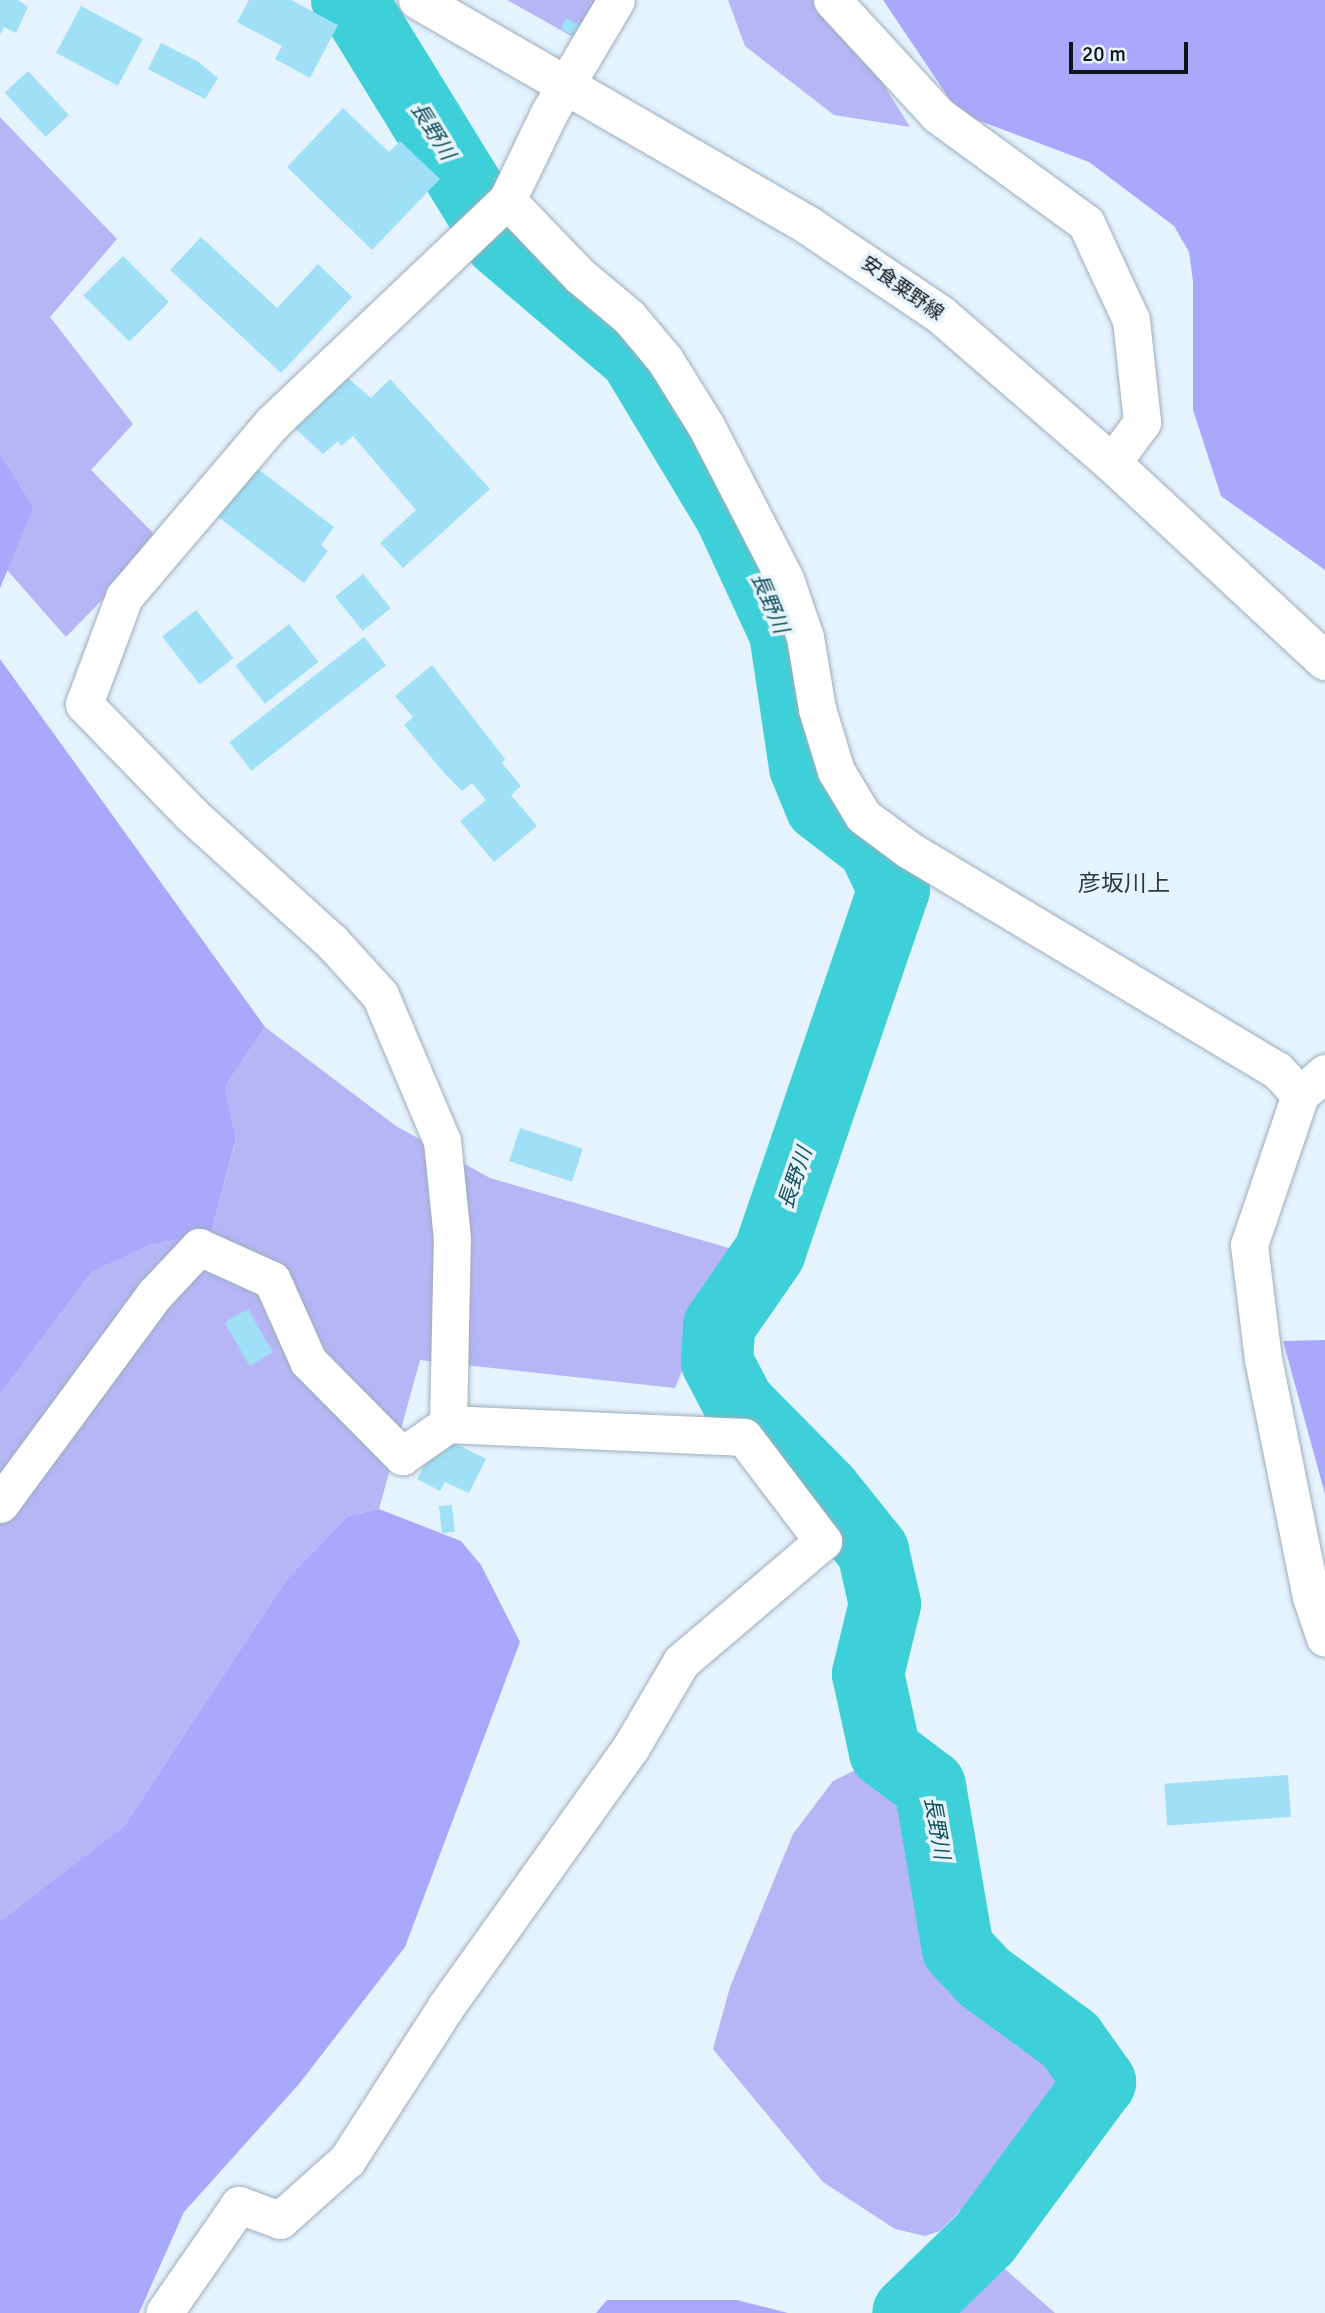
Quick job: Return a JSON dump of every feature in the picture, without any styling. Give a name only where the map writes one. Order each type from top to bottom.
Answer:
[{"type":"main road","name":"安食粟野線","points":[[418,0],[566,89],[809,226],[940,315],[1112,463],[1325,661]]},
{"type":"street","points":[[448,1424],[452,1239],[442,1141],[380,995],[332,942],[191,814],[85,704],[124,597],[272,423],[493,211],[616,0]]},
{"type":"street","points":[[832,0],[938,114],[1086,223],[1131,320],[1133,333],[1142,422],[1112,463]]},
{"type":"street","points":[[493,211],[580,276],[629,317],[665,360],[706,426],[785,579],[805,638],[817,709],[835,771],[863,816],[909,850],[1277,1070],[1312,1084],[1250,1245],[1263,1359],[1311,1597],[1325,1638]]},
{"type":"street","points":[[1289,626],[1325,648]]},
{"type":"street","points":[[0,1504],[154,1296],[199,1247],[272,1280],[308,1361],[402,1456],[448,1424],[744,1437],[823,1541],[681,1662],[631,1748],[445,2008],[347,2160],[280,2220],[239,2205],[164,2313]]},
{"type":"shaded area","points":[[507,0],[596,0],[575,38]]},
{"type":"shaded area","points":[[728,0],[831,0],[910,127],[834,115],[745,46]]},
{"type":"shaded area","points":[[883,0],[1325,0],[1325,570],[1221,496],[1193,410],[1193,281],[1189,252],[1174,226],[1089,162],[959,113]]},
{"type":"shaded area","points":[[0,117],[117,239],[50,317],[133,424],[91,470],[160,540],[66,637],[7,570],[34,507],[0,454]]},
{"type":"shaded area","points":[[0,454],[34,507],[0,588]]},
{"type":"shaded area","points":[[0,659],[265,1027],[225,1087],[236,1139],[211,1233],[150,1245],[92,1272],[0,1394]]},
{"type":"shaded area","points":[[265,1027],[396,1126],[490,1178],[732,1249],[675,1388],[420,1360],[379,1509],[348,1516],[287,1579],[124,1826],[0,1921],[0,1394],[92,1272],[150,1245],[211,1233],[236,1140],[225,1087]]},
{"type":"shaded area","points":[[1325,1340],[1325,1494],[1283,1341]]},
{"type":"shaded area","points":[[379,1509],[461,1541],[481,1565],[520,1642],[405,1947],[299,2084],[184,2212],[139,2313],[0,2313],[0,1921],[124,1826],[287,1579],[348,1516]]},
{"type":"shaded area","points":[[870,1763],[915,1784],[923,1921],[933,1951],[973,1996],[1026,2028],[1060,2056],[1067,2085],[1057,2113],[940,2231],[925,2236],[895,2229],[823,2182],[713,2049],[730,1987],[793,1834],[833,1781]]},
{"type":"shaded area","points":[[998,2263],[1055,2313],[931,2313]]},
{"type":"shaded area","points":[[607,2300],[737,2300],[788,2313],[596,2313]]},
{"type":"building","points":[[0,0],[18,0],[28,7],[16,33],[4,27],[0,35]]},
{"type":"building","points":[[249,0],[291,0],[338,25],[310,78],[275,59],[282,46],[237,22]]},
{"type":"building","points":[[81,6],[143,39],[118,86],[56,53]]},
{"type":"building","points":[[566,18],[580,25],[575,36],[561,29]]},
{"type":"building","points":[[161,43],[197,61],[218,78],[205,99],[148,69]]},
{"type":"building","points":[[28,71],[69,115],[46,137],[5,93]]},
{"type":"building","points":[[343,108],[389,152],[400,141],[440,179],[372,250],[287,167]]},
{"type":"building","points":[[201,237],[277,308],[318,264],[352,297],[281,373],[170,270]]},
{"type":"building","points":[[123,256],[169,302],[129,342],[83,296]]},
{"type":"building","points":[[340,371],[371,398],[390,379],[490,489],[403,568],[380,543],[416,510],[353,436],[341,446],[338,441],[323,454],[288,422]]},
{"type":"building","points":[[254,466],[334,527],[321,545],[328,551],[304,583],[217,516]]},
{"type":"building","points":[[363,574],[391,608],[363,631],[335,597]]},
{"type":"building","points":[[196,610],[234,658],[200,685],[162,636]]},
{"type":"building","points":[[289,624],[319,662],[265,704],[235,666]]},
{"type":"building","points":[[364,637],[386,665],[251,771],[229,742]]},
{"type":"building","points":[[432,665],[505,759],[502,763],[521,786],[511,795],[537,826],[494,862],[460,821],[486,800],[472,783],[462,791],[404,725],[413,717],[395,696]]},
{"type":"building","points":[[520,1128],[583,1148],[572,1182],[509,1161]]},
{"type":"building","points":[[248,1309],[273,1352],[250,1366],[225,1322]]},
{"type":"building","points":[[439,1435],[486,1459],[469,1493],[445,1482],[440,1491],[417,1479]]},
{"type":"building","points":[[452,1505],[455,1532],[442,1533],[439,1506]]},
{"type":"building","points":[[1288,1775],[1291,1817],[1167,1826],[1164,1784]]},
{"type":"waterway","name":"長野川","points":[[347,0],[355,5],[501,242],[635,356],[730,514],[785,633],[805,767],[821,806],[873,846],[894,889],[770,1252],[719,1326],[717,1362],[739,1404],[825,1491],[873,1551],[885,1604],[868,1674],[885,1752],[930,1786],[958,1949],[984,1977],[1070,2040],[1100,2082],[985,2238],[908,2313]]},
{"type":"district","name":"彦坂川上","points":[[1124,884]]}]
